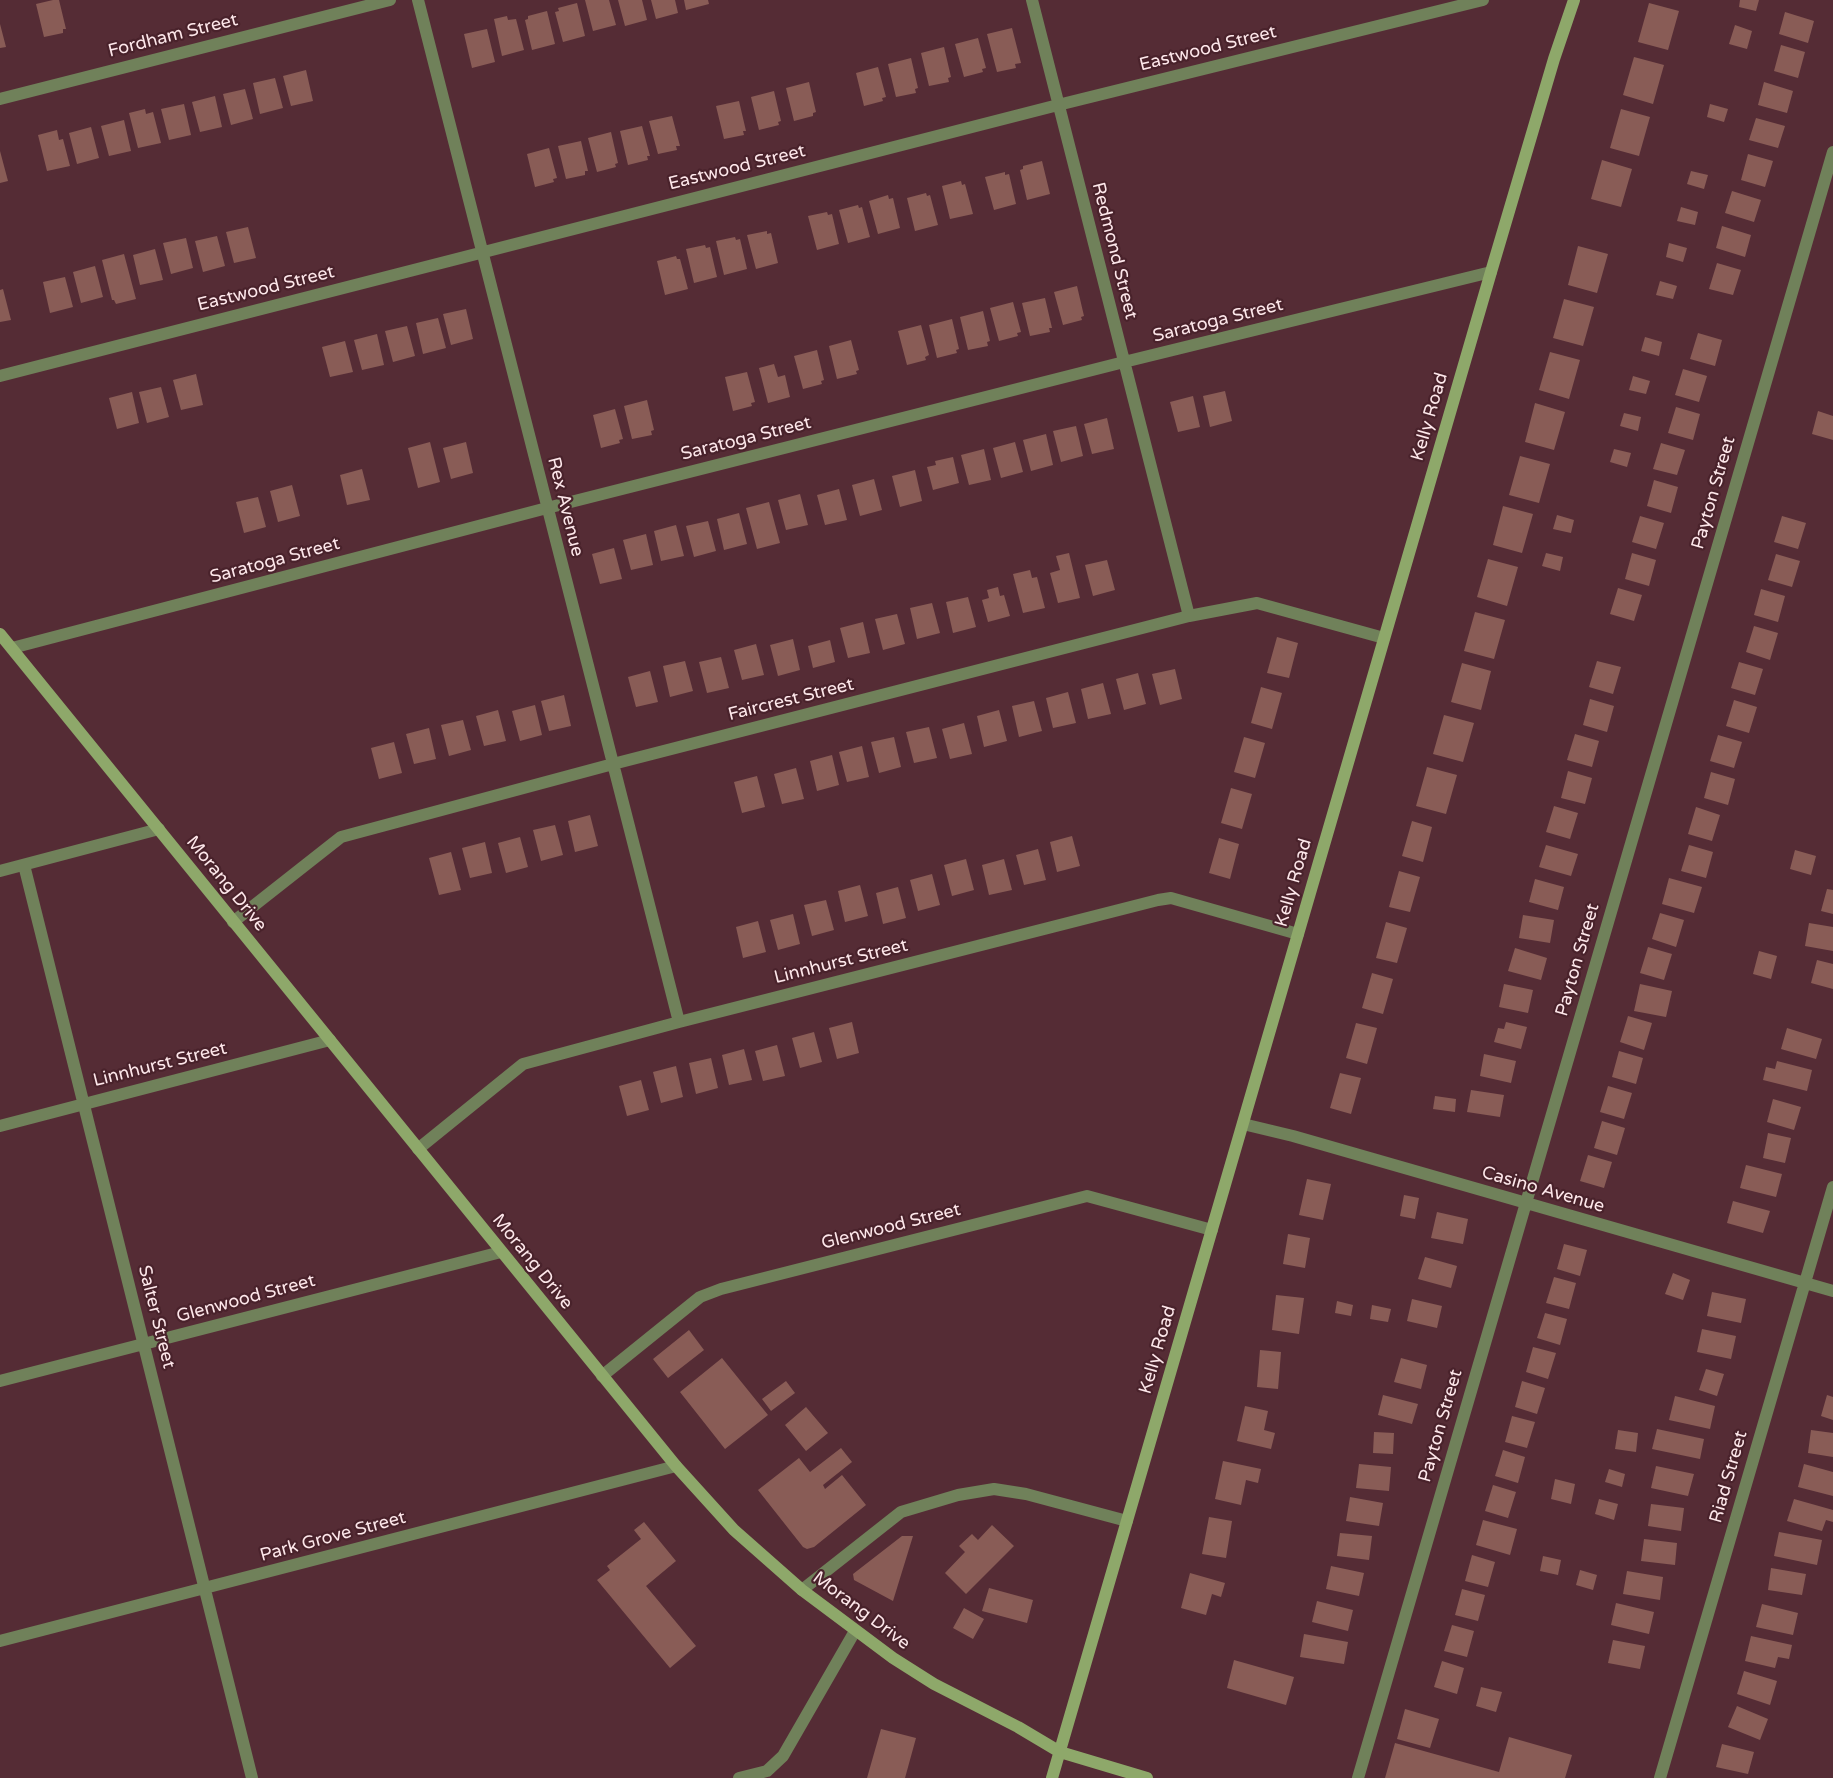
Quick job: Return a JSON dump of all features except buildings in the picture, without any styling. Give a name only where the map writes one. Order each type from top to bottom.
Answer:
[{"type":"street","name":"Fordham Street","points":[[0,99],[390,0]]},
{"type":"street","name":"Rex Avenue","points":[[418,0],[679,1022]]},
{"type":"street","name":"Redmond Street","points":[[1032,0],[1189,616]]},
{"type":"street","name":"Eastwood Street","points":[[0,376],[1058,105],[1483,0]]},
{"type":"street","name":"Kelly Road","points":[[1052,1778],[1491,273],[1554,59],[1574,0]]},
{"type":"street","name":"Payton Street","points":[[1358,1778],[1833,152]]},
{"type":"street","name":"Saratoga Street","points":[[12,648],[547,508],[1124,362],[1491,273]]},
{"type":"street","name":"Faircrest Street","points":[[233,922],[341,837],[613,764],[1189,616],[1257,603],[1384,638]]},
{"type":"street","name":"Morang Drive","points":[[0,634],[675,1466],[734,1530],[802,1590],[892,1659],[1060,1752],[1147,1778]]},
{"type":"street","points":[[0,871],[159,829]]},
{"type":"street","name":"Salter Street","points":[[24,865],[252,1778]]},
{"type":"street","name":"Linnhurst Street","points":[[418,1149],[523,1064],[679,1022],[1171,898],[1298,934]]},
{"type":"street","name":"Linnhurst Street","points":[[0,1125],[330,1040]]},
{"type":"street","name":"Casino Avenue","points":[[1243,1124],[1293,1136],[1833,1291]]},
{"type":"street","name":"Riad Street","points":[[1660,1778],[1833,1187]]},
{"type":"street","name":"Glenwood Street","points":[[602,1376],[700,1297],[721,1289],[1088,1196],[1212,1230]]},
{"type":"street","name":"Glenwood Street","points":[[0,1382],[501,1252]]},
{"type":"street","name":"Park Grove Street","points":[[0,1641],[675,1466]]},
{"type":"street","points":[[802,1590],[901,1512],[958,1495],[994,1489],[1026,1494],[1127,1521]]},
{"type":"street","points":[[739,1778],[767,1771],[783,1756],[855,1631]]}]
